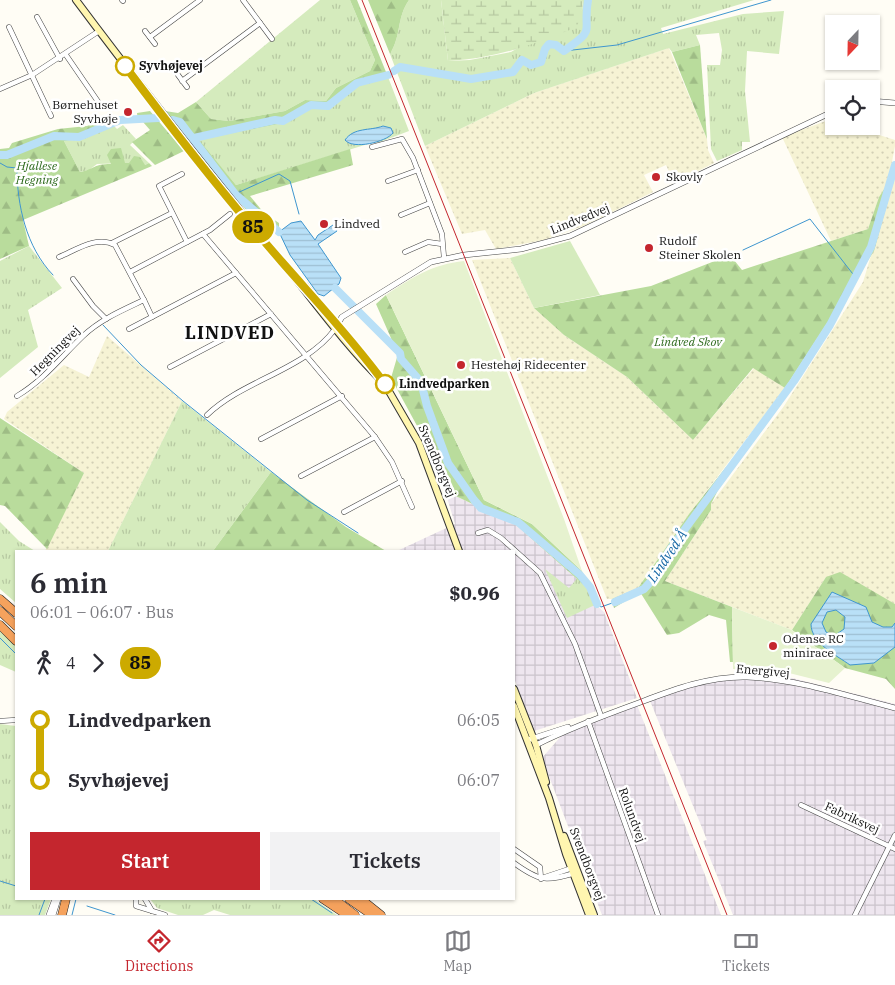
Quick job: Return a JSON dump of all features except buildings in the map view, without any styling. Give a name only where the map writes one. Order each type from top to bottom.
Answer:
[{"type":"highway","points":[[0,595],[15,605]]},
{"type":"highway","points":[[0,599],[15,611]]},
{"type":"highway","points":[[0,611],[15,625]]},
{"type":"highway","points":[[0,625],[15,640]]},
{"type":"highway","points":[[62,915],[66,900]]},
{"type":"highway","points":[[324,900],[347,915]]},
{"type":"highway","points":[[335,900],[355,915]]},
{"type":"highway","points":[[350,900],[372,915]]},
{"type":"highway","points":[[362,900],[381,915]]},
{"type":"main road","name":"Svendborgvej","points":[[76,0],[158,110],[336,326],[365,365],[385,384],[419,443],[459,550]]},
{"type":"main road","name":"Svendborgvej","points":[[515,692],[589,915]]},
{"type":"main road","points":[[515,702],[530,740]]},
{"type":"main road","name":"Svendborgvej","points":[[515,708],[530,740],[536,745],[549,798]]},
{"type":"main road","name":"Svendborgvej","points":[[574,870],[594,915]]},
{"type":"street","points":[[150,37],[200,0]]},
{"type":"street","points":[[244,0],[272,39]]},
{"type":"street","points":[[37,17],[60,59]]},
{"type":"street","points":[[182,80],[260,23]]},
{"type":"street","points":[[9,27],[51,116]]},
{"type":"street","points":[[0,89],[32,76],[66,55],[99,31]]},
{"type":"street","points":[[146,31],[155,44]]},
{"type":"street","points":[[66,55],[99,103]]},
{"type":"street","points":[[178,75],[187,87]]},
{"type":"street","points":[[880,101],[895,102]]},
{"type":"street","name":"Lindvedvej","points":[[336,326],[360,305],[423,266],[444,258],[521,249],[570,236],[825,115]]},
{"type":"street","points":[[372,147],[402,139],[418,170],[442,234],[444,258]]},
{"type":"street","points":[[388,181],[418,170]]},
{"type":"street","points":[[182,174],[159,186],[187,242]]},
{"type":"street","points":[[401,215],[430,203]]},
{"type":"street","points":[[112,243],[172,213]]},
{"type":"street","points":[[130,272],[203,234],[230,214]]},
{"type":"street","points":[[203,234],[307,354],[375,437],[402,481],[412,506]]},
{"type":"street","points":[[59,257],[96,241],[116,245],[152,317]]},
{"type":"street","points":[[405,252],[428,242],[442,244]]},
{"type":"street","points":[[129,330],[236,273]]},
{"type":"street","points":[[73,279],[93,306],[106,319]]},
{"type":"street","name":"Hegningvej","points":[[18,396],[34,386],[84,336],[106,319],[144,300]]},
{"type":"street","points":[[170,367],[271,314]]},
{"type":"street","points":[[207,415],[231,396],[296,362],[336,326]]},
{"type":"street","points":[[261,439],[342,396]]},
{"type":"street","points":[[300,476],[375,437]]},
{"type":"street","points":[[344,512],[402,481]]},
{"type":"street","points":[[478,533],[488,530],[514,550]]},
{"type":"street","points":[[515,551],[540,573],[575,644],[601,716]]},
{"type":"street","name":"Energivej","points":[[530,740],[691,684],[745,677],[790,682],[895,708]]},
{"type":"street","points":[[0,721],[15,720]]},
{"type":"street","name":"Rolundvej","points":[[588,721],[658,915]]},
{"type":"street","name":"Energivej","points":[[536,745],[578,724]]},
{"type":"street","name":"Fabriksvej","points":[[801,805],[895,849]]},
{"type":"street","points":[[855,915],[895,835]]},
{"type":"street","points":[[515,850],[540,867],[540,879]]},
{"type":"street","points":[[515,864],[540,879],[574,870]]},
{"type":"street","points":[[49,915],[56,900]]},
{"type":"street","points":[[53,915],[57,900]]},
{"type":"street","points":[[136,900],[136,906],[165,915]]},
{"type":"street","points":[[146,900],[152,910]]},
{"type":"shaded area","points":[[669,48],[707,139],[708,150],[714,163],[674,183],[666,165],[644,175],[653,192],[586,225],[544,240],[496,249],[485,230],[462,234],[425,146],[534,93]]},
{"type":"shaded area","points":[[825,121],[825,135],[879,135],[895,140],[888,183],[879,197],[868,229],[831,241],[782,137]]},
{"type":"shaded area","points":[[895,176],[895,604],[879,596],[826,577],[792,630],[665,581],[711,510],[711,504],[784,406],[863,282]]},
{"type":"shaded area","points":[[510,258],[534,308],[564,335],[627,377],[693,440],[754,368],[785,388],[689,514],[638,588],[612,599],[607,599],[472,260]]},
{"type":"shaded area","points":[[107,336],[182,401],[108,550],[46,550],[84,473],[4,419],[7,412],[64,365],[89,377]]},
{"type":"shaded area","points":[[445,491],[515,524],[586,587],[596,605],[604,612],[637,698],[534,731],[515,681],[515,550],[399,550],[455,524]]},
{"type":"shaded area","points":[[750,674],[784,676],[895,704],[895,915],[733,915],[703,841],[707,840],[648,696],[706,678]]},
{"type":"shaded area","points":[[637,705],[721,915],[602,915],[542,758],[562,735]]},
{"type":"green space","points":[[320,0],[350,0],[375,60],[370,71],[336,88],[326,101],[305,100],[285,111],[229,121],[211,119],[196,102]]},
{"type":"green space","points":[[350,0],[357,0],[388,77],[357,84],[329,108],[311,107],[284,123],[199,140],[236,185],[350,149],[353,165],[250,196],[264,213],[279,223],[279,227],[276,228],[270,222],[261,228],[165,111],[178,113],[196,102],[211,119],[229,121],[285,111],[305,100],[326,101],[336,88],[370,71],[375,60]]},
{"type":"green space","points":[[368,0],[409,0],[402,14],[394,47],[390,54]]},
{"type":"green space","points":[[409,0],[441,0],[448,61],[470,60],[511,52],[582,10],[583,0],[754,0],[661,28],[663,34],[743,14],[784,11],[779,54],[747,51],[745,91],[750,142],[742,142],[742,150],[717,161],[711,149],[707,65],[720,65],[722,50],[719,33],[696,35],[700,45],[672,52],[669,48],[534,93],[425,146],[390,54],[394,47],[402,14]]},
{"type":"green space","points":[[441,0],[583,0],[577,27],[499,54],[448,61]]},
{"type":"green space","points":[[700,45],[707,139],[672,52]]},
{"type":"green space","points":[[388,77],[409,131],[380,142],[371,143],[236,185],[198,140],[284,123],[311,107],[328,108],[357,84]]},
{"type":"green space","points":[[150,111],[184,151],[155,165],[132,142],[150,130],[143,122],[138,122],[137,113]]},
{"type":"green space","name":"Hjallese Hegning","points":[[108,117],[113,125],[85,139],[64,141],[80,172],[101,165],[111,164],[107,155],[111,149],[121,148],[125,163],[129,163],[134,156],[140,157],[145,165],[149,163],[152,166],[23,220],[29,246],[0,259],[0,149],[9,148],[12,143],[58,129],[87,126]]},
{"type":"green space","points":[[113,125],[117,129],[123,125],[136,139],[130,145],[149,163],[145,165],[129,163],[97,164],[89,170],[80,172],[64,141],[85,139]]},
{"type":"green space","name":"Lindved Skov","points":[[888,183],[892,186],[874,251],[785,388],[753,368],[693,440],[627,377],[564,335],[534,308],[651,286],[730,255],[742,270],[868,229],[879,197]]},
{"type":"green space","points":[[570,241],[600,295],[534,308],[510,258]]},
{"type":"green space","points":[[29,246],[62,288],[28,310],[38,347],[0,378],[0,261]]},
{"type":"green space","name":"Hestehøj Ridecenter","points":[[464,261],[564,519],[582,571],[532,524],[484,500],[386,295],[404,283],[432,269]]},
{"type":"green space","points":[[386,295],[484,500],[532,524],[582,571],[586,587],[515,524],[445,491],[428,446],[391,378],[398,354],[376,304]]},
{"type":"green space","points":[[182,401],[271,472],[214,550],[108,550]]},
{"type":"green space","points":[[0,418],[84,473],[47,549],[5,506],[0,505]]},
{"type":"green space","points":[[726,467],[728,470],[711,504],[711,510],[665,581],[732,607],[733,662],[730,662],[726,620],[709,615],[679,633],[667,635],[640,592],[614,608],[612,599],[638,588],[689,514]]},
{"type":"green space","points":[[271,472],[346,527],[384,550],[214,550]]},
{"type":"green space","points":[[0,522],[19,541],[33,550],[15,550],[15,602],[0,589]]},
{"type":"green space","points":[[545,569],[569,588],[580,575],[590,587],[597,604],[567,618]]},
{"type":"green space","points":[[840,572],[895,604],[895,689],[886,679],[845,668],[792,630],[826,577]]},
{"type":"green space","name":"Odense RC minirace","points":[[732,607],[792,630],[845,668],[829,683],[789,673],[733,669]]},
{"type":"green space","points":[[0,631],[15,645],[15,672],[0,665]]},
{"type":"green space","points":[[0,724],[15,726],[15,900],[51,900],[45,915],[0,915]]},
{"type":"green space","points":[[151,900],[315,900],[337,915],[230,915],[214,910],[203,915],[178,915],[157,908]]},
{"type":"water","points":[[383,126],[391,128],[393,133],[377,142],[362,145],[349,143],[345,140],[358,131]]},
{"type":"water","points":[[301,221],[315,240],[318,235],[333,225],[337,231],[318,244],[341,278],[339,284],[324,296],[318,294],[290,255],[279,232],[291,223]]},
{"type":"water","points":[[832,592],[866,607],[872,622],[883,627],[892,627],[895,623],[895,647],[874,663],[850,665],[820,643],[812,631],[811,624]],"holes":[[[836,610],[845,617],[844,629],[834,636],[826,632],[822,623],[827,612]]]},
{"type":"waterway","points":[[394,71],[400,67],[471,79],[513,72],[522,60],[531,65],[541,62],[545,49],[549,44],[556,45],[564,51],[585,34],[588,0]]},
{"type":"waterway","points":[[564,51],[617,45],[771,0]]},
{"type":"waterway","points":[[194,138],[275,120],[283,121],[311,105],[328,106],[357,83],[388,75]]},
{"type":"waterway","name":"Lindved Å","points":[[0,155],[7,155],[54,136],[79,137],[120,120],[158,118]]},
{"type":"waterway","name":"Lindved Å","points":[[173,120],[180,122],[235,194],[279,232]]},
{"type":"waterway","points":[[0,163],[7,167],[17,168],[21,211],[25,225],[36,252],[53,275]]},
{"type":"waterway","name":"Lindved Å","points":[[615,602],[644,589],[652,580],[671,548],[794,381],[830,325],[871,247],[895,165]]},
{"type":"waterway","points":[[235,194],[279,174],[290,181],[299,214]]},
{"type":"waterway","points":[[743,250],[810,219],[856,278]]},
{"type":"waterway","name":"Lindved Å","points":[[335,288],[400,353],[401,359],[421,382],[427,406],[448,463],[474,500],[481,508],[518,522],[580,575],[590,587],[597,604]]},
{"type":"waterway","points":[[103,325],[141,365],[183,401],[307,500],[358,533]]},
{"type":"waterway","name":"Lindved Å","points":[[597,604],[601,607],[615,602]]},
{"type":"waterway","points":[[0,638],[15,653]]},
{"type":"waterway","points":[[0,881],[15,886]]},
{"type":"waterway","points":[[39,915],[45,900]]},
{"type":"waterway","points":[[72,915],[76,900]]},
{"type":"waterway","points":[[312,900],[332,913]]},
{"type":"waterway","points":[[87,906],[115,915]]},
{"type":"railway","points":[[362,0],[727,915]]},
{"type":"bus line","name":"85","points":[[125,66],[196,158],[282,262],[342,329],[385,384]]},
{"type":"place","name":"Syvhøjevej","points":[[125,66]]},
{"type":"place","name":"Børnehuset Syvhøje","points":[[128,112]]},
{"type":"place","name":"Skovly","points":[[656,177]]},
{"type":"place","name":"Lindved","points":[[324,224]]},
{"type":"place","name":"Rudolf Steiner Skolen","points":[[649,248]]},
{"type":"place","name":"Hestehøj Ridecenter","points":[[461,365]]},
{"type":"place","name":"Lindvedparken","points":[[385,384]]},
{"type":"place","name":"Odense RC minirace","points":[[773,646]]},
{"type":"district","name":"LINDVED","points":[[230,333]]}]
